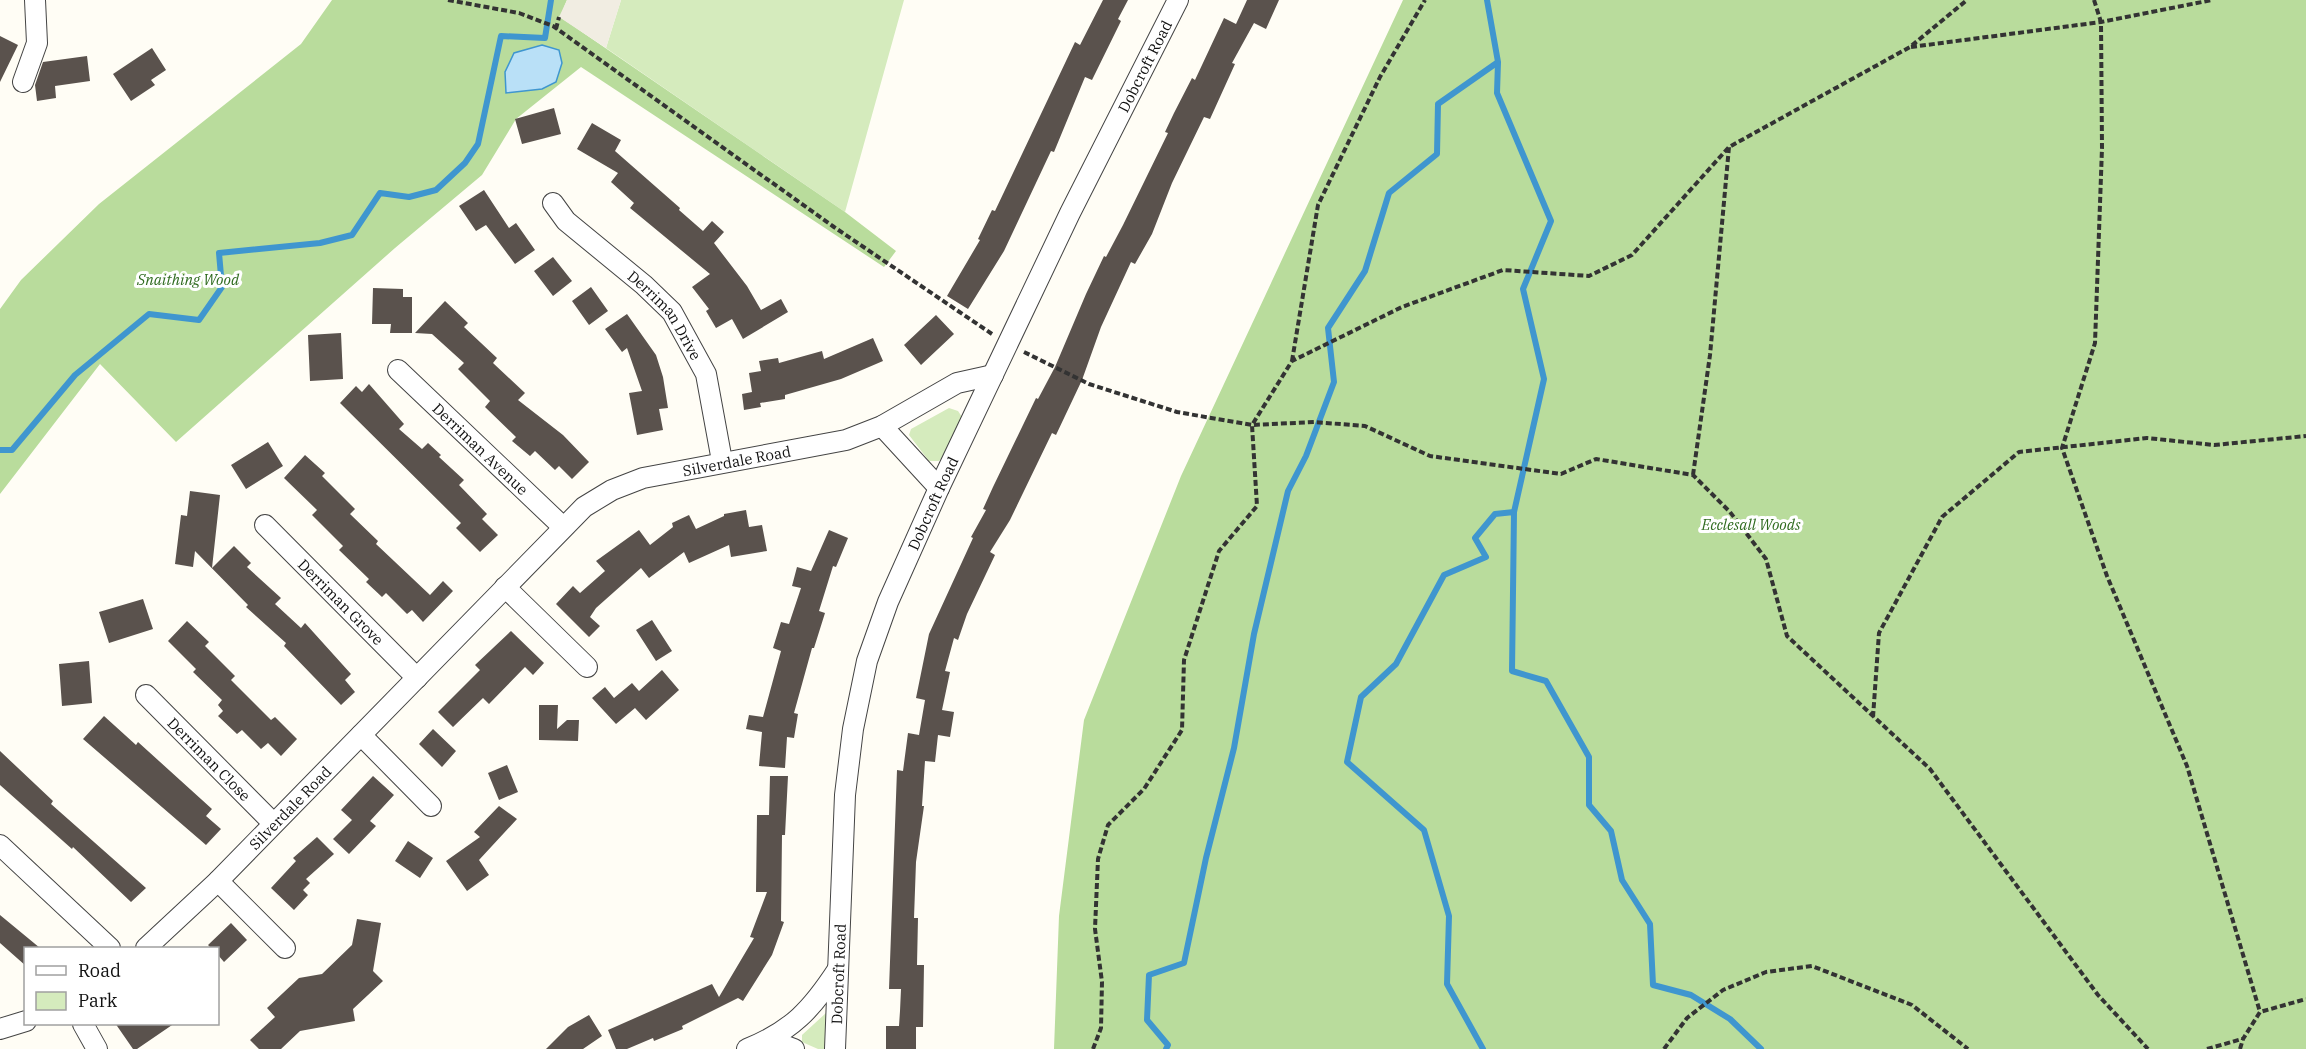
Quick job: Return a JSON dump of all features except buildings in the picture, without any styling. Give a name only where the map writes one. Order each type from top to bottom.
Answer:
[{"type":"street","points":[[23,82],[37,43],[35,0]]},
{"type":"street","name":"Dobcroft Road","points":[[835,1049],[845,795],[853,729],[867,661],[888,602],[939,488],[1070,213],[1178,0]]},
{"type":"street","name":"Derriman Drive","points":[[552,203],[566,221],[644,285],[672,312],[706,374],[723,461]]},
{"type":"street","name":"Derriman Avenue","points":[[398,370],[563,526]]},
{"type":"street","name":"Silverdale Road","points":[[147,947],[218,880],[563,526],[585,507],[612,490],[643,478],[723,461],[846,440],[882,426],[957,383],[993,375]]},
{"type":"street","points":[[882,426],[939,488]]},
{"type":"street","name":"Derriman Grove","points":[[265,525],[417,678]]},
{"type":"street","points":[[505,587],[587,667]]},
{"type":"street","name":"Derriman Close","points":[[146,695],[273,824]]},
{"type":"street","points":[[361,735],[430,806]]},
{"type":"street","points":[[0,845],[109,947]]},
{"type":"street","points":[[218,880],[285,948]]},
{"type":"street","points":[[747,1049],[770,1040],[797,1022],[816,1003],[838,969]]},
{"type":"street","points":[[0,1029],[24,1022]]},
{"type":"street","points":[[84,1025],[97,1049]]},
{"type":"street","points":[[770,1040],[794,1049]]},
{"type":"path","points":[[448,0],[519,14],[554,27],[834,228],[1008,344],[1089,384],[1177,412],[1252,425],[1314,422],[1365,426],[1430,456],[1561,474],[1596,459],[1693,475],[1730,512],[1766,559],[1787,636],[1930,770],[2098,995],[2148,1049]]},
{"type":"path","points":[[1093,1049],[1101,1028],[1102,982],[1095,929],[1098,859],[1108,825],[1144,789],[1182,730],[1184,660],[1220,551],[1257,506],[1252,425],[1292,361],[1318,205],[1380,77],[1425,0]]},
{"type":"path","points":[[1292,361],[1413,302],[1503,270],[1589,276],[1632,255],[1729,147],[1910,47],[1967,0]]},
{"type":"path","points":[[2094,0],[2101,22],[2102,148],[2095,343],[2062,448],[2107,576],[2187,766],[2260,1012]]},
{"type":"path","points":[[1910,47],[2101,22],[2212,0]]},
{"type":"path","points":[[554,27],[559,17]]},
{"type":"path","points":[[1693,475],[1710,355],[1729,147]]},
{"type":"path","points":[[1873,718],[1879,633],[1942,517],[2019,452],[2146,438],[2214,445],[2306,436]]},
{"type":"path","points":[[1664,1049],[1687,1017],[1723,990],[1766,972],[1812,966],[1912,1005],[1968,1049]]},
{"type":"path","points":[[2240,1049],[2243,1039],[2260,1012],[2306,999]]},
{"type":"path","points":[[2206,1049],[2243,1039]]},
{"type":"green space","name":"Snaithing Wood","points":[[332,0],[567,0],[560,17],[845,212],[896,251],[884,267],[581,67],[516,119],[482,175],[395,248],[176,442],[100,364],[0,494],[0,309],[21,280],[99,204],[301,44]]},
{"type":"green space","points":[[621,0],[904,0],[845,212],[606,48]]},
{"type":"green space","name":"Ecclesall Woods","points":[[1403,0],[2306,0],[2306,1049],[1054,1049],[1059,916],[1084,720],[1181,476]]},
{"type":"green space","points":[[949,408],[958,411],[962,417],[948,451],[939,461],[929,461],[909,435],[911,429]]},
{"type":"green space","points":[[826,1013],[834,1015],[833,1049],[818,1049],[802,1042],[802,1035]]},
{"type":"shaded area","points":[[567,0],[621,0],[606,48],[559,17]]},
{"type":"water","points":[[542,45],[559,50],[562,63],[556,82],[542,89],[506,93],[505,72],[514,53]]},
{"type":"waterway","points":[[0,450],[12,450],[75,375],[149,314],[199,320],[222,287],[219,253],[320,243],[352,235],[380,193],[409,197],[436,190],[465,163],[478,144],[501,36],[545,38],[551,0]]},
{"type":"waterway","points":[[1166,1049],[1168,1045],[1147,1020],[1149,975],[1184,963],[1206,858],[1234,748],[1254,634],[1288,491],[1306,456],[1334,382],[1328,328],[1365,271],[1389,193],[1437,154],[1438,104],[1498,62],[1487,0]]},
{"type":"waterway","points":[[1483,1049],[1447,984],[1449,916],[1424,830],[1347,762],[1361,697],[1396,664],[1444,575],[1486,557],[1475,538],[1495,514],[1514,512],[1544,379],[1523,289],[1551,221],[1497,93],[1498,62]]},
{"type":"waterway","points":[[1514,512],[1512,671],[1546,681],[1589,757],[1589,805],[1611,831],[1622,880],[1650,924],[1653,985],[1691,995],[1730,1019],[1761,1049]]}]
